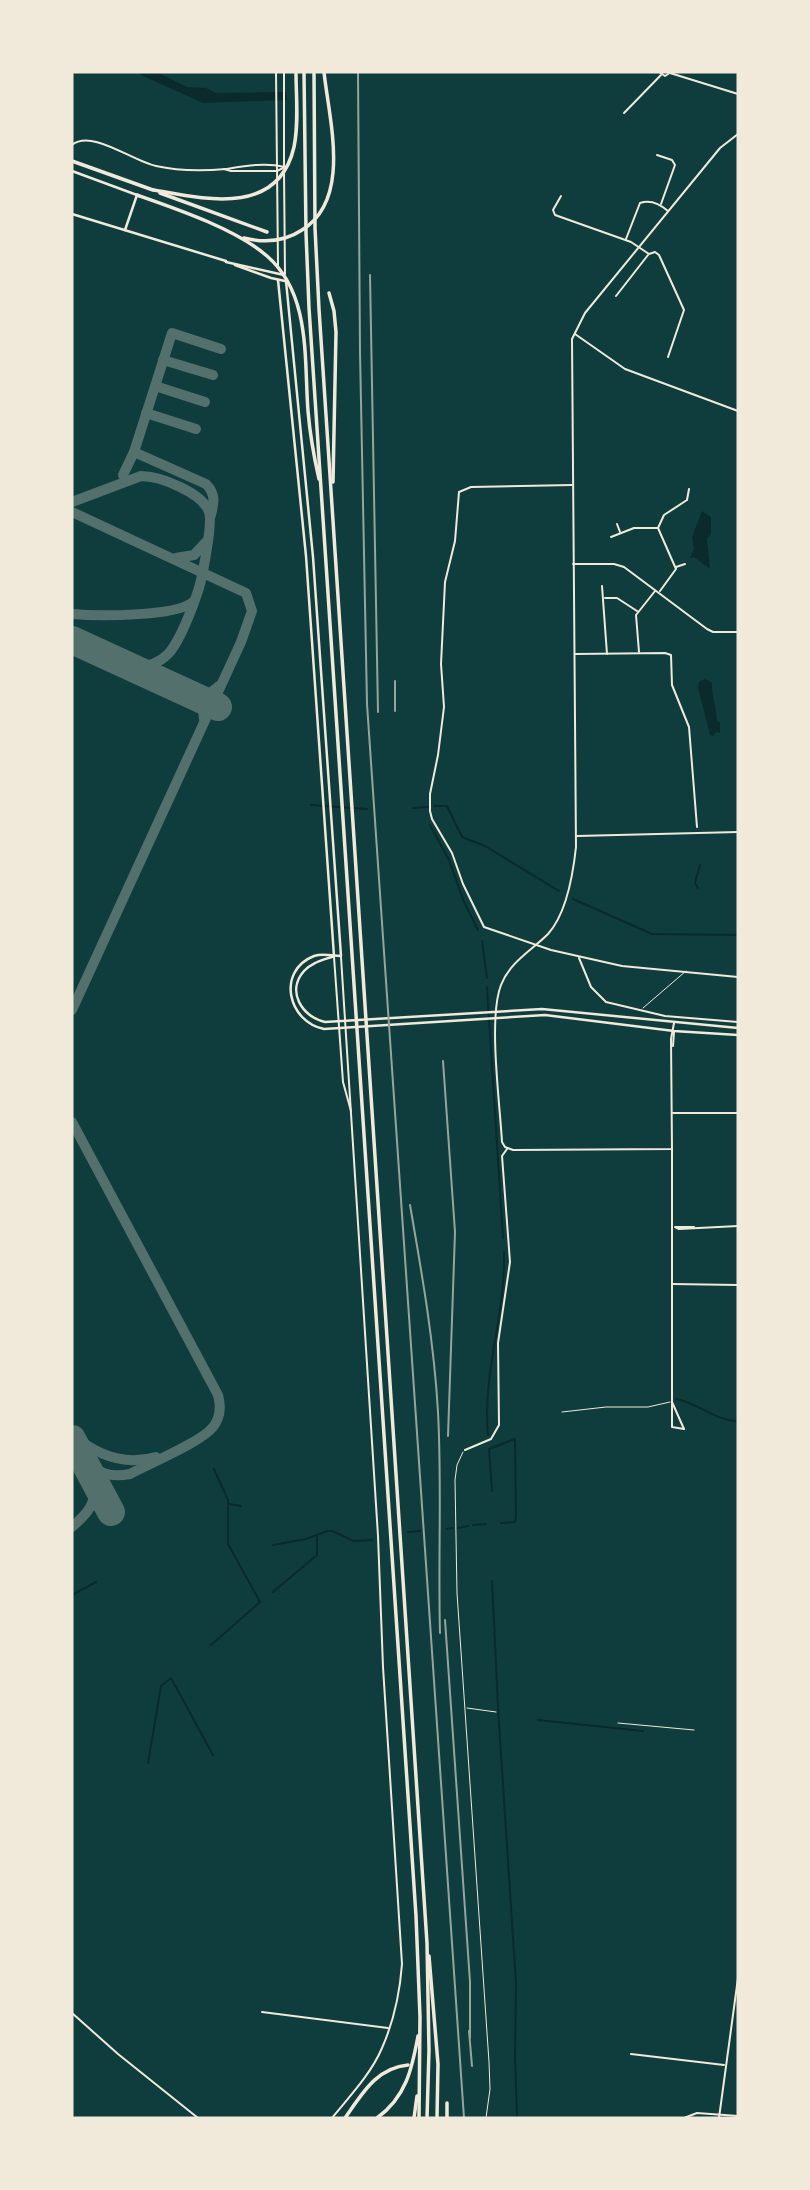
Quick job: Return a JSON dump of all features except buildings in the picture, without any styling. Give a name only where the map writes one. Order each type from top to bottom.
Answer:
[{"type":"highway","points":[[304,72],[307,262],[416,1916],[420,2027],[420,2087],[416,2118]]},
{"type":"highway","points":[[314,72],[316,267],[427,1943],[429,2050],[426,2118]]},
{"type":"highway","points":[[236,235],[256,240],[276,240],[295,234],[314,221],[328,201],[333,184],[334,164],[324,72]]},
{"type":"highway","points":[[154,190],[224,200],[241,199],[259,192],[279,177],[292,154],[296,132],[296,75]]},
{"type":"highway","points":[[72,161],[267,232]]},
{"type":"highway","points":[[137,195],[250,243],[276,265],[291,287],[300,313],[310,433],[322,491]]},
{"type":"highway","points":[[328,293],[334,308],[336,332],[332,487]]},
{"type":"highway","points":[[427,1943],[438,2064],[437,2118]]},
{"type":"highway","points":[[377,2118],[393,2103],[408,2080],[420,2027]]},
{"type":"highway","points":[[345,2118],[380,2074],[408,2065]]},
{"type":"highway","points":[[447,2103],[447,2118]]},
{"type":"main road","points":[[72,171],[137,195],[125,230]]},
{"type":"main road","points":[[72,214],[286,281]]},
{"type":"main road","points":[[226,262],[285,275],[313,557],[341,956],[321,954],[303,962],[297,970],[290,986],[291,1001],[298,1015],[313,1026],[330,1029],[504,1017],[568,1016],[674,1031],[738,1035]]},
{"type":"main road","points":[[278,280],[306,556],[334,956]]},
{"type":"main road","points":[[334,956],[310,966],[301,975],[297,988],[299,1004],[315,1020],[330,1022],[503,1011],[570,1010],[738,1028]]},
{"type":"street","points":[[276,72],[278,280]]},
{"type":"street","points":[[284,72],[285,275]]},
{"type":"street","points":[[659,72],[662,75]]},
{"type":"street","points":[[676,72],[681,75]]},
{"type":"street","points":[[624,113],[662,75],[670,73],[738,94]]},
{"type":"street","points":[[507,1149],[502,1142],[496,1003],[507,973],[553,928],[562,909],[575,858],[577,836],[570,356],[574,333],[585,313],[720,148],[738,135]]},
{"type":"street","points":[[72,145],[90,139],[153,166],[184,170],[277,165],[284,167]]},
{"type":"street","points":[[657,155],[672,160],[675,164],[660,205]]},
{"type":"street","points":[[223,169],[277,171],[284,167]]},
{"type":"street","points":[[561,196],[553,210],[555,215],[625,240],[649,254]]},
{"type":"street","points":[[625,240],[640,203],[648,201],[668,211]]},
{"type":"street","points":[[616,296],[649,254],[654,252],[662,259],[684,310],[668,357]]},
{"type":"street","points":[[574,333],[625,369],[738,411]]},
{"type":"street","points":[[572,485],[468,487],[460,490],[458,494],[455,541],[445,582],[441,664],[444,707],[430,794],[430,815],[452,853],[463,884],[484,927],[536,945],[622,966],[738,977]]},
{"type":"street","points":[[659,592],[674,573],[675,567],[658,528],[664,515],[687,500],[689,489]]},
{"type":"street","points":[[617,524],[621,533]]},
{"type":"street","points":[[611,537],[636,527],[658,528]]},
{"type":"street","points":[[573,564],[620,565],[710,631],[738,632]]},
{"type":"street","points":[[675,567],[685,564]]},
{"type":"street","points":[[602,586],[607,654]]},
{"type":"street","points":[[639,653],[636,615],[656,590]]},
{"type":"street","points":[[603,598],[617,598],[638,612]]},
{"type":"street","points":[[575,654],[667,653],[671,657],[672,685],[689,727],[697,827]]},
{"type":"street","points":[[577,836],[738,832]]},
{"type":"street","points":[[334,956],[343,1082],[352,1112]]},
{"type":"street","points":[[331,2118],[376,2060],[389,2028],[400,1987],[402,1956],[341,956]]},
{"type":"street","points":[[579,957],[591,988],[603,1000],[665,1016],[738,1022]]},
{"type":"street","points":[[671,1402],[684,1429],[672,1427],[671,1402],[671,1039],[674,1023]]},
{"type":"street","points":[[672,1113],[738,1113],[738,1226],[673,1227]]},
{"type":"street","points":[[507,1149],[672,1149]]},
{"type":"street","points":[[465,1450],[491,1439],[499,1425],[498,1343],[510,1262],[502,1156],[507,1149]]},
{"type":"street","points":[[672,1284],[738,1284]]},
{"type":"street","points":[[719,2116],[738,1978]]},
{"type":"street","points":[[262,2012],[389,2028]]},
{"type":"street","points":[[72,2013],[198,2118]]},
{"type":"street","points":[[631,2054],[726,2065]]},
{"type":"street","points":[[684,2118],[697,2113],[738,2116]]},
{"type":"lane","points":[[641,1010],[686,971]]},
{"type":"lane","points":[[562,1412],[606,1407],[648,1407],[671,1402]]},
{"type":"lane","points":[[465,1450],[457,1465],[455,1490],[457,1593],[489,2062],[490,2089],[486,2118]]},
{"type":"lane","points":[[465,1708],[496,1713]]},
{"type":"lane","points":[[618,1723],[694,1730]]},
{"type":"water","points":[[139,72],[157,72],[187,87],[206,88],[216,93],[286,92],[287,100],[203,103]]},
{"type":"water","points":[[702,511],[711,517],[711,534],[707,539],[710,569],[694,557],[690,558],[694,549],[692,537]]},
{"type":"water","points":[[705,679],[712,683],[717,721],[720,722],[720,733],[716,732],[713,736],[710,735],[698,688],[699,682]]},
{"type":"waterway","points":[[311,805],[367,809]]},
{"type":"waterway","points":[[434,806],[447,806],[462,837],[485,846],[559,891]]},
{"type":"waterway","points":[[413,808],[428,807]]},
{"type":"waterway","points":[[430,825],[449,860],[464,902],[478,930]]},
{"type":"waterway","points":[[698,888],[695,883],[700,865]]},
{"type":"waterway","points":[[573,899],[652,934],[738,935]]},
{"type":"waterway","points":[[482,941],[487,978]]},
{"type":"waterway","points":[[487,987],[503,1238]]},
{"type":"waterway","points":[[488,1435],[488,1389],[502,1298],[504,1252]]},
{"type":"waterway","points":[[676,1399],[722,1418],[738,1421]]},
{"type":"waterway","points":[[492,1491],[489,1449],[515,1439],[516,1517],[515,1522],[501,1523]]},
{"type":"waterway","points":[[211,1645],[260,1602],[228,1544],[228,1500],[214,1469]]},
{"type":"waterway","points":[[229,1504],[241,1506]]},
{"type":"waterway","points":[[473,1525],[486,1524]]},
{"type":"waterway","points":[[458,1528],[468,1526]]},
{"type":"waterway","points":[[447,1529],[453,1528]]},
{"type":"waterway","points":[[273,1545],[306,1539],[327,1531],[333,1531],[353,1541],[372,1540]]},
{"type":"waterway","points":[[408,1532],[420,1531]]},
{"type":"waterway","points":[[273,1592],[317,1555],[317,1537]]},
{"type":"waterway","points":[[492,1581],[498,1706]]},
{"type":"waterway","points":[[72,1595],[96,1582]]},
{"type":"waterway","points":[[148,1763],[161,1686],[171,1678],[213,1755]]},
{"type":"waterway","points":[[498,1708],[516,1983],[517,2118]]},
{"type":"waterway","points":[[538,1720],[643,1731]]},
{"type":"taxiway","points":[[123,475],[134,452],[172,333],[221,349]]},
{"type":"taxiway","points":[[163,360],[213,375]]},
{"type":"taxiway","points":[[155,386],[205,402]]},
{"type":"taxiway","points":[[146,413],[196,429]]},
{"type":"taxiway","points":[[134,452],[206,484],[213,499],[211,515]]},
{"type":"taxiway","points":[[72,502],[141,476],[159,479],[190,492],[199,498],[209,512],[202,575],[196,598],[181,633],[172,649],[159,661],[140,667],[129,666]]},
{"type":"taxiway","points":[[72,512],[246,593],[252,611],[241,642],[72,1010]]},
{"type":"taxiway","points":[[176,558],[194,555],[206,542]]},
{"type":"taxiway","points":[[72,614],[153,613],[184,607],[193,602]]},
{"type":"taxiway","points":[[204,719],[203,709],[193,695],[209,694],[219,686]]},
{"type":"taxiway","points":[[72,1122],[218,1395],[220,1407],[216,1423],[207,1433],[130,1474],[105,1474],[84,1461]]},
{"type":"taxiway","points":[[72,1434],[91,1448],[111,1457],[133,1460],[156,1457]]},
{"type":"taxiway","points":[[72,1527],[90,1508],[95,1482]]},
{"type":"runway","points":[[72,640],[218,707]]},
{"type":"runway","points":[[72,1439],[111,1512]]},
{"type":"railway","points":[[358,72],[367,704],[464,2118]]},
{"type":"railway","points":[[370,275],[378,712]]},
{"type":"railway","points":[[395,681],[395,711]]},
{"type":"railway","points":[[443,1061],[455,1232],[448,1436]]},
{"type":"railway","points":[[410,1205],[431,1334],[438,1412],[440,1633]]},
{"type":"railway","points":[[445,1620],[470,1982],[470,2038]]},
{"type":"railway","points":[[469,2031],[472,2066]]}]
